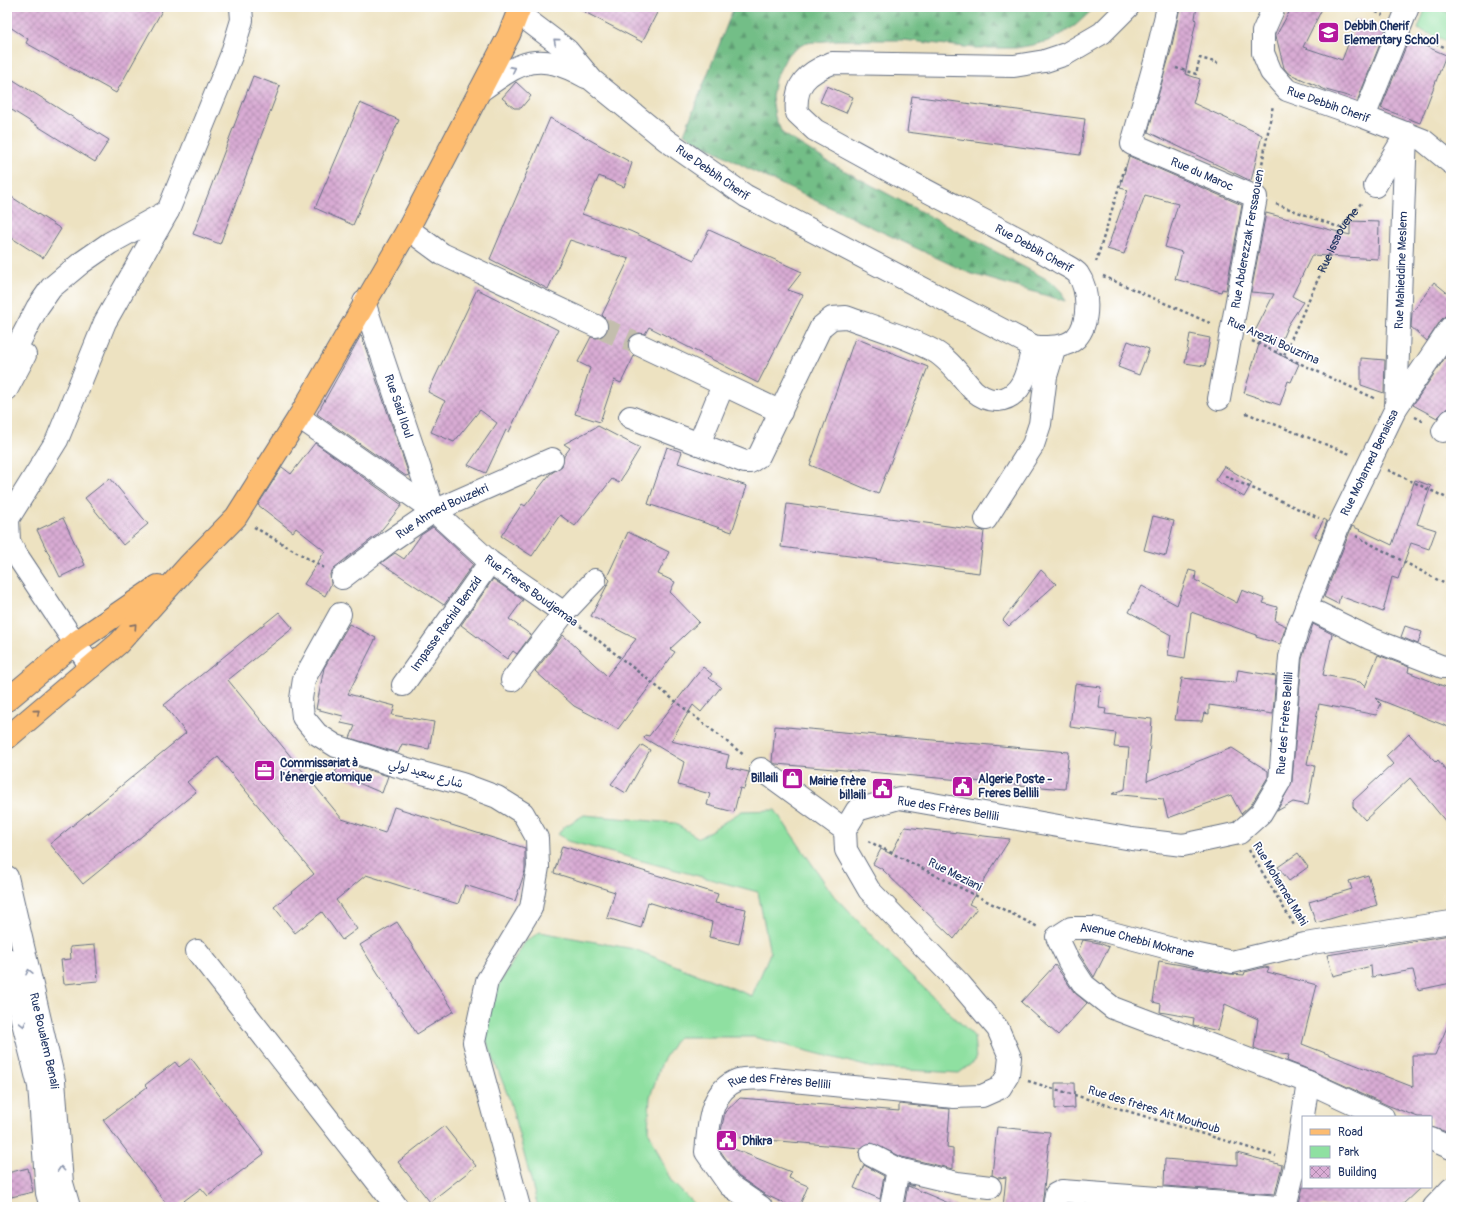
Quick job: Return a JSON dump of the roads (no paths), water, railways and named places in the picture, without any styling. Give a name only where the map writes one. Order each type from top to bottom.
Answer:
[{"type":"main road","points":[[7,738],[119,643],[188,566],[236,516],[299,417],[364,302],[408,229],[480,91],[519,10]]},
{"type":"main road","points":[[7,700],[71,647],[188,566]]},
{"type":"street","points":[[7,501],[50,436],[76,375],[95,314],[105,292],[140,240],[159,220],[181,151],[230,21],[233,7]]},
{"type":"street","points":[[86,671],[14,551],[9,541],[8,519],[57,440],[105,322],[159,220],[231,56],[242,20],[241,7]]},
{"type":"street","name":"Rue Debbih Cherif","points":[[480,91],[511,69],[530,62],[546,61],[566,66],[592,80],[666,140],[746,196],[1033,346],[1045,348],[1054,347],[1075,338],[1081,331],[1085,317],[1086,295],[1084,285],[1077,273],[1034,246],[953,205],[815,130],[797,113],[795,99],[799,87],[805,79],[818,69],[832,63],[1014,66],[1045,62],[1066,54],[1102,33],[1128,7]]},
{"type":"street","name":"Rue du Maroc","points":[[1168,7],[1155,62],[1132,144],[1256,197]]},
{"type":"street","name":"Rue Debbih Cherif","points":[[1274,7],[1262,32],[1262,45],[1267,63],[1287,90],[1364,117],[1423,140],[1451,163]]},
{"type":"street","points":[[1364,117],[1408,7]]},
{"type":"street","name":"Rue Debbih Cherif","points":[[519,10],[567,50],[592,80]]},
{"type":"street","points":[[1375,186],[1406,133]]},
{"type":"street","name":"Rue Mahieddine Meslem","points":[[1396,408],[1406,133]]},
{"type":"street","name":"Rue Abderezzak Ferssaouen","points":[[1218,399],[1256,197]]},
{"type":"street","points":[[7,366],[37,308],[51,288],[81,263],[110,243],[159,220]]},
{"type":"street","points":[[408,229],[442,254],[596,326]]},
{"type":"street","points":[[7,389],[45,318],[69,288],[93,269],[140,240]]},
{"type":"street","name":"Rue Said Iloul","points":[[364,302],[434,511]]},
{"type":"street","points":[[630,416],[745,462],[750,462],[759,456],[822,327],[832,318],[846,317],[935,351],[949,363],[974,391],[983,397],[993,400],[1004,399],[1013,395],[1021,387],[1033,346]]},
{"type":"street","name":"Rue Mohamed Benaissa","points":[[1306,608],[1338,527],[1396,408],[1451,327]]},
{"type":"street","points":[[640,345],[781,412]]},
{"type":"street","points":[[986,519],[1033,445],[1040,424],[1046,376],[1054,347]]},
{"type":"street","points":[[699,444],[723,385]]},
{"type":"street","name":"Rue Freres Boudjemaa","points":[[299,417],[434,511],[490,562],[564,613]]},
{"type":"street","name":"Rue Ahmed Bouzekri","points":[[342,578],[390,541],[434,511],[552,459]]},
{"type":"street","points":[[7,560],[71,647]]},
{"type":"street","name":"Impasse Rachid Benzid","points":[[403,685],[490,562]]},
{"type":"street","points":[[512,680],[564,613],[595,580]]},
{"type":"street","points":[[1306,608],[1369,638],[1443,667],[1451,666]]},
{"type":"street","name":"Rue des Frères Bellili","points":[[761,1207],[729,1185],[706,1152],[710,1114],[722,1090],[739,1080],[763,1078],[954,1097],[982,1096],[1000,1088],[1008,1075],[1010,1057],[998,1029],[960,984],[869,890],[846,850],[845,830],[857,810],[898,798],[1124,838],[1184,845],[1239,833],[1261,813],[1280,781],[1290,657],[1306,608]]},
{"type":"street","name":"شارع سعيد لولي","points":[[340,614],[304,679],[301,699],[303,717],[317,734],[336,746],[497,797],[523,813],[537,838],[538,867],[531,908],[487,981],[474,1042],[520,1207]]},
{"type":"street","points":[[761,768],[845,830]]},
{"type":"street","name":"Rue Boualem Benali","points":[[7,877],[54,1081],[62,1183],[69,1207]]},
{"type":"street","name":"Avenue Chebbi Mokrane","points":[[1308,1082],[1113,1008],[1084,985],[1069,962],[1056,937],[1071,928],[1093,928],[1180,951],[1232,962],[1305,944],[1451,922]]},
{"type":"street","points":[[197,951],[398,1207]]},
{"type":"street","points":[[7,959],[39,1086],[47,1193],[51,1207]]},
{"type":"street","points":[[1303,1116],[1308,1082],[1381,1116]]},
{"type":"street","points":[[1285,1207],[1296,1162],[1302,1122]]},
{"type":"street","points":[[1432,1139],[1451,1148]]},
{"type":"street","points":[[871,1155],[898,1169],[957,1183],[990,1187]]},
{"type":"street","points":[[891,1207],[898,1169]]},
{"type":"street","points":[[1434,1207],[1451,1190]]},
{"type":"street","points":[[1054,1207],[1056,1194],[1062,1191],[1279,1207]]},
{"type":"tunnel","points":[[596,326],[640,345]]},
{"type":"place","name":"Debbih Cherif Elementary School","points":[[1329,33]]},
{"type":"place","name":"Commissariat à l'énergie atomique","points":[[265,770]]},
{"type":"place","name":"Billaili","points":[[793,778]]},
{"type":"place","name":"Algerie Poste - Freres Bellili","points":[[963,786]]},
{"type":"place","name":"Mairie frère billaili","points":[[882,788]]},
{"type":"place","name":"Dhikra","points":[[726,1141]]}]
